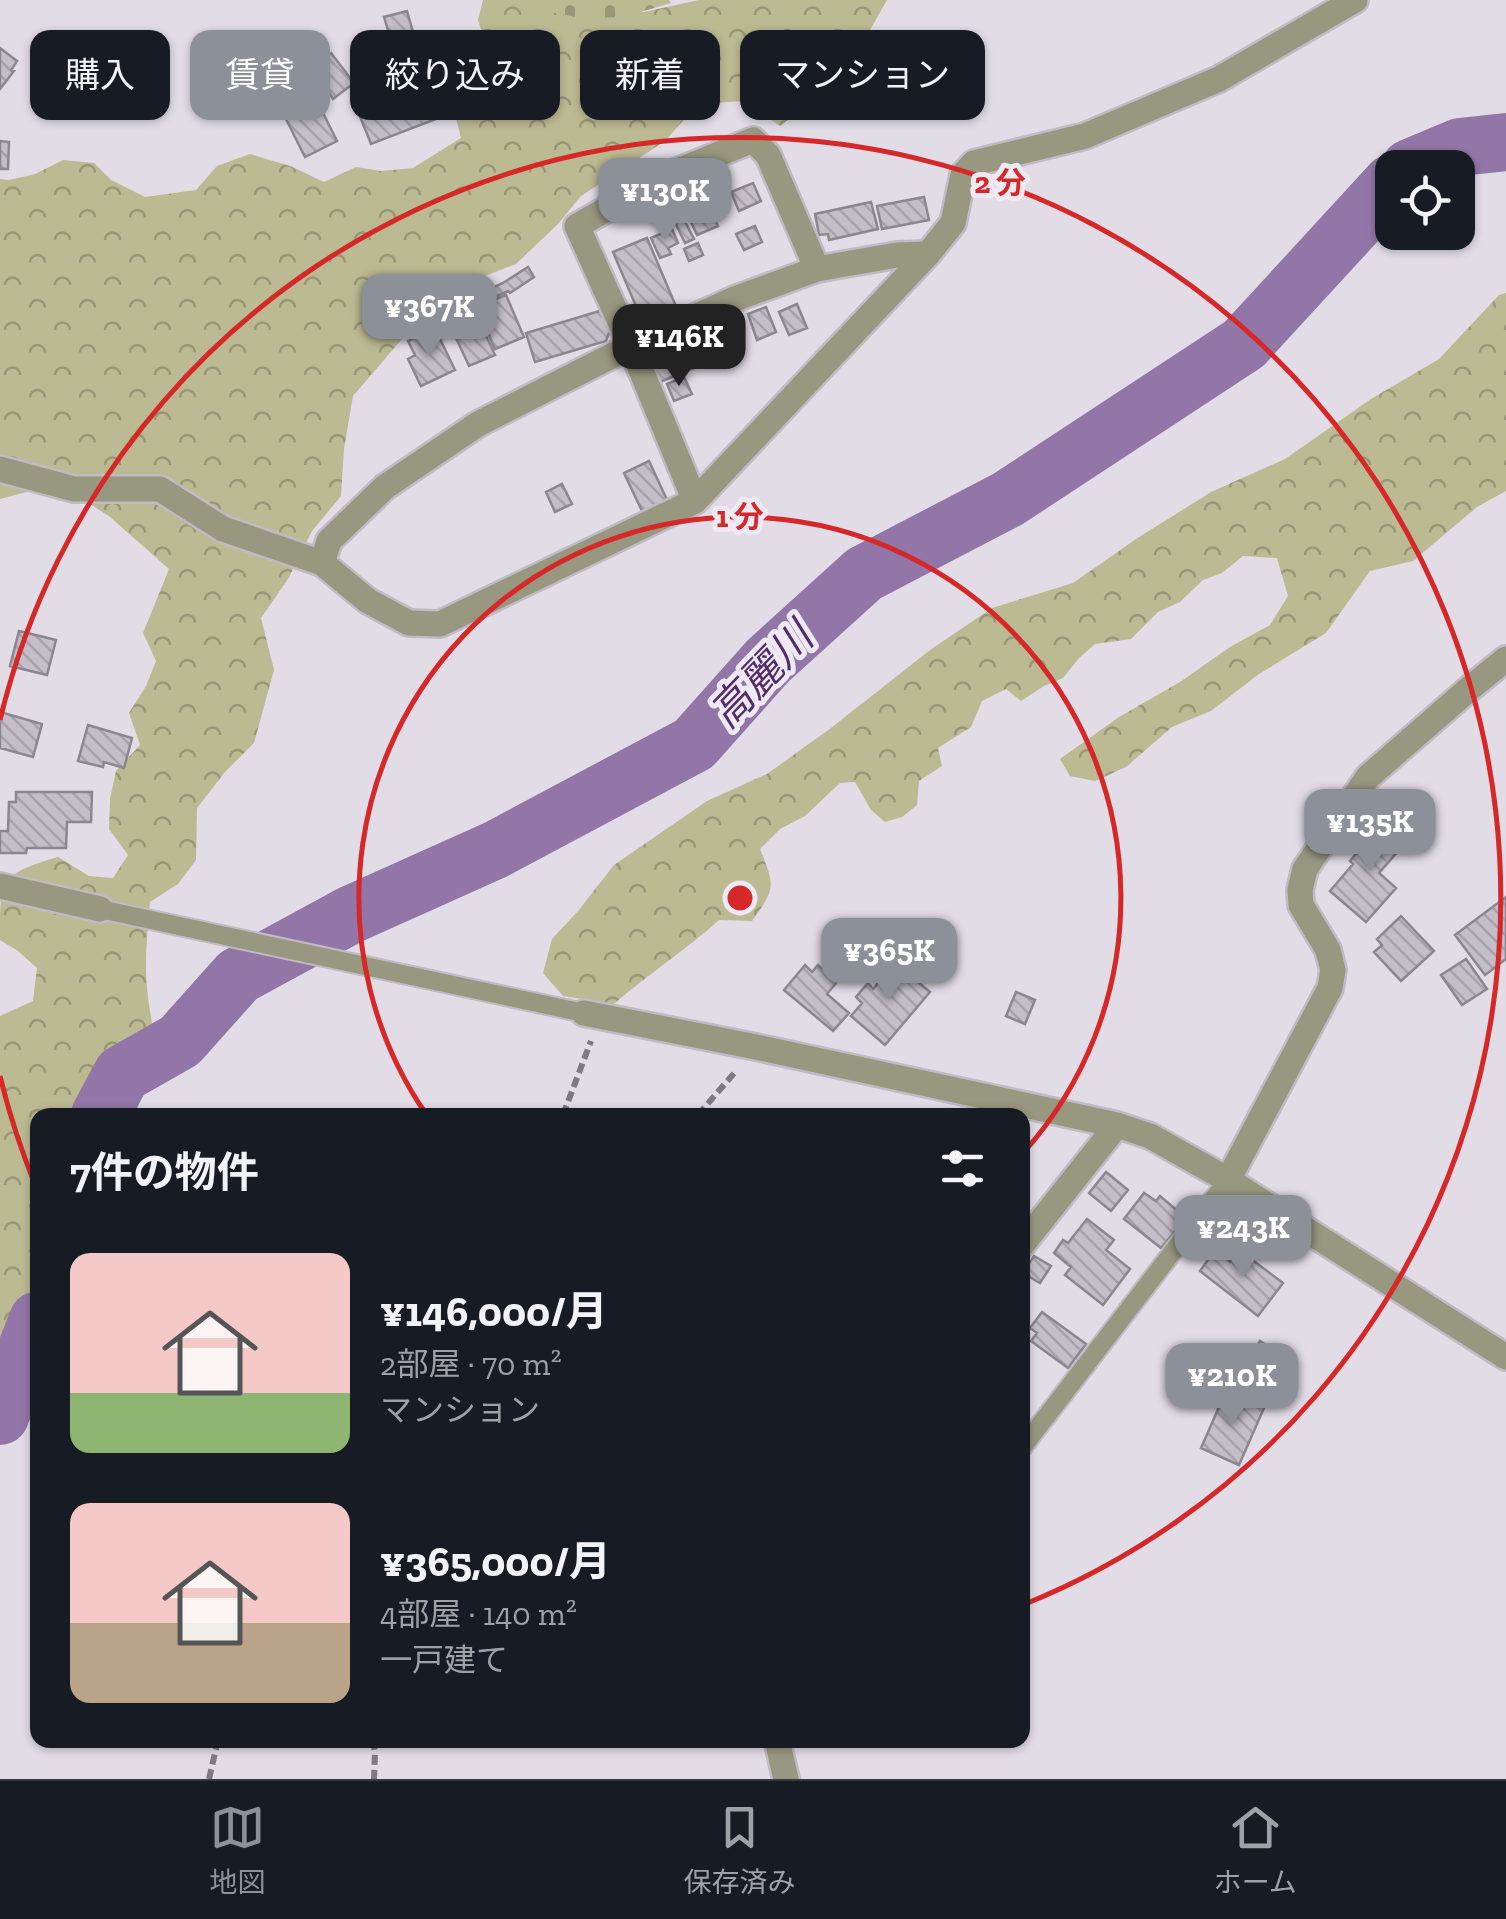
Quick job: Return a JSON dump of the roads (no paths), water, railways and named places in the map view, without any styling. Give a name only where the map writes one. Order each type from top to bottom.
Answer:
[{"type":"street","points":[[0,468],[74,489],[160,489],[223,529],[322,563],[368,601],[409,623],[440,624],[695,500],[928,254],[953,222],[963,175],[974,163],[1085,136],[1218,79],[1355,0]]},
{"type":"street","points":[[695,500],[632,346],[577,226],[664,177],[753,140],[768,156],[817,269]]},
{"type":"street","points":[[322,563],[329,541],[384,487],[478,424],[737,298],[817,269],[898,255],[928,254]]},
{"type":"street","points":[[1228,1180],[1330,988],[1333,970],[1328,950],[1301,905],[1305,869],[1368,777],[1506,659]]},
{"type":"street","points":[[0,886],[100,909]]},
{"type":"street","points":[[592,1015],[1117,1125],[1150,1136],[1228,1180],[1506,1357]]},
{"type":"street","points":[[1030,1235],[1117,1125]]},
{"type":"street","points":[[779,1748],[786,1779]]},
{"type":"lane","points":[[100,909],[592,1015]]},
{"type":"lane","points":[[1030,1438],[1228,1180]]},
{"type":"waterway","name":"高麗川","points":[[1453,150],[1506,142]]},
{"type":"waterway","name":"高麗川","points":[[104,1108],[122,1074],[180,1041],[238,976],[350,915],[495,850],[694,744],[768,661],[864,574],[1008,499],[1244,344],[1375,201]]},
{"type":"waterway","name":"高麗川","points":[[0,1416],[30,1340]]}]
